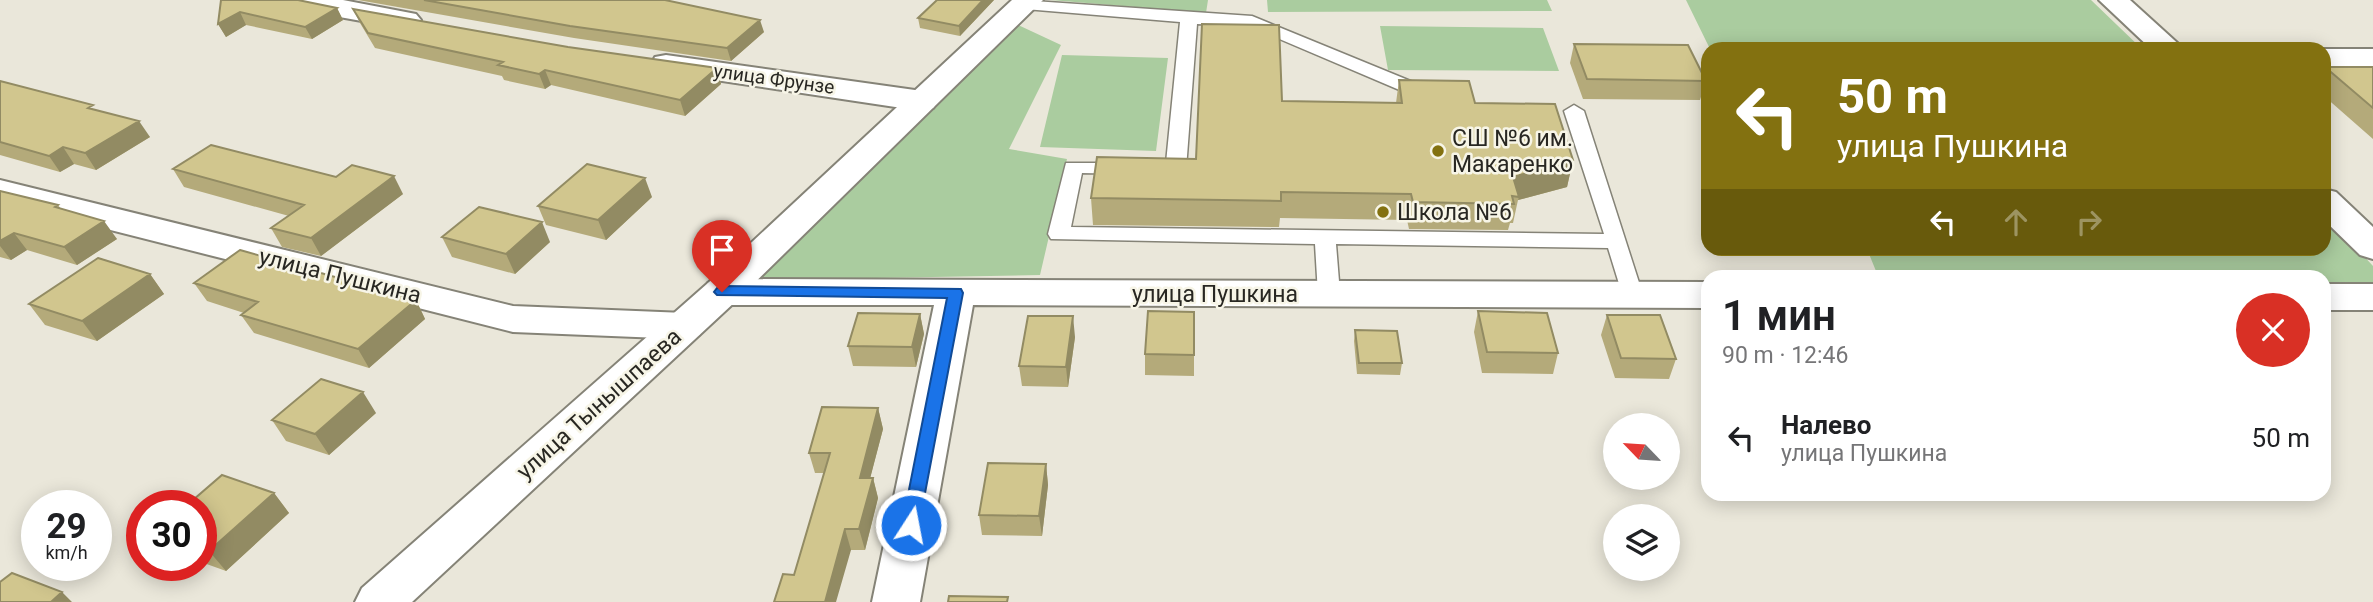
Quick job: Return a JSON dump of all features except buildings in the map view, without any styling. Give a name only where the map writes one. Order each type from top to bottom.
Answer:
[{"type":"street","points":[[295,0],[428,24]]},
{"type":"street","points":[[2113,0],[2161,42]]},
{"type":"street","name":"улица Тынышпаева","points":[[379,602],[722,292],[1027,2]]},
{"type":"street","points":[[2331,58],[2373,58]]},
{"type":"street","name":"улица Фрунзе","points":[[641,60],[922,101]]},
{"type":"street","name":"улица Пушкина","points":[[0,191],[513,319],[685,326]]},
{"type":"street","points":[[2331,207],[2373,247]]},
{"type":"street","name":"улица Пушкина","points":[[722,292],[1701,295]]},
{"type":"street","points":[[896,602],[956,293]]},
{"type":"street","points":[[2331,297],[2373,297]]},
{"type":"lane","points":[[1027,2],[1189,18],[1252,21],[1423,93]]},
{"type":"lane","points":[[1189,18],[1176,169],[1073,167],[1059,234],[1617,241]]},
{"type":"lane","points":[[1574,111],[1632,295]]},
{"type":"lane","points":[[1325,237],[1329,294]]},
{"type":"green space","points":[[1051,0],[1208,0],[1206,13]]},
{"type":"green space","points":[[1267,0],[1547,0],[1552,11],[1268,12]]},
{"type":"green space","points":[[1686,0],[2091,0],[2135,42],[1707,42]]},
{"type":"green space","points":[[1016,24],[1061,45],[1009,149],[1067,159],[1040,275],[755,280]]},
{"type":"green space","points":[[1380,26],[1543,28],[1559,71],[1388,70]]},
{"type":"green space","points":[[1062,55],[1168,58],[1156,151],[1040,147]]},
{"type":"green space","points":[[2331,221],[2373,266],[2373,287],[2331,286],[2331,270],[1876,270],[1870,256],[2331,256]]},
{"type":"place","name":"СШ №6 им. Макаренко","points":[[1438,151]]},
{"type":"place","name":"Школа №6","points":[[1383,212]]},
{"type":"route","points":[[722,292],[956,293],[911,525]]}]
